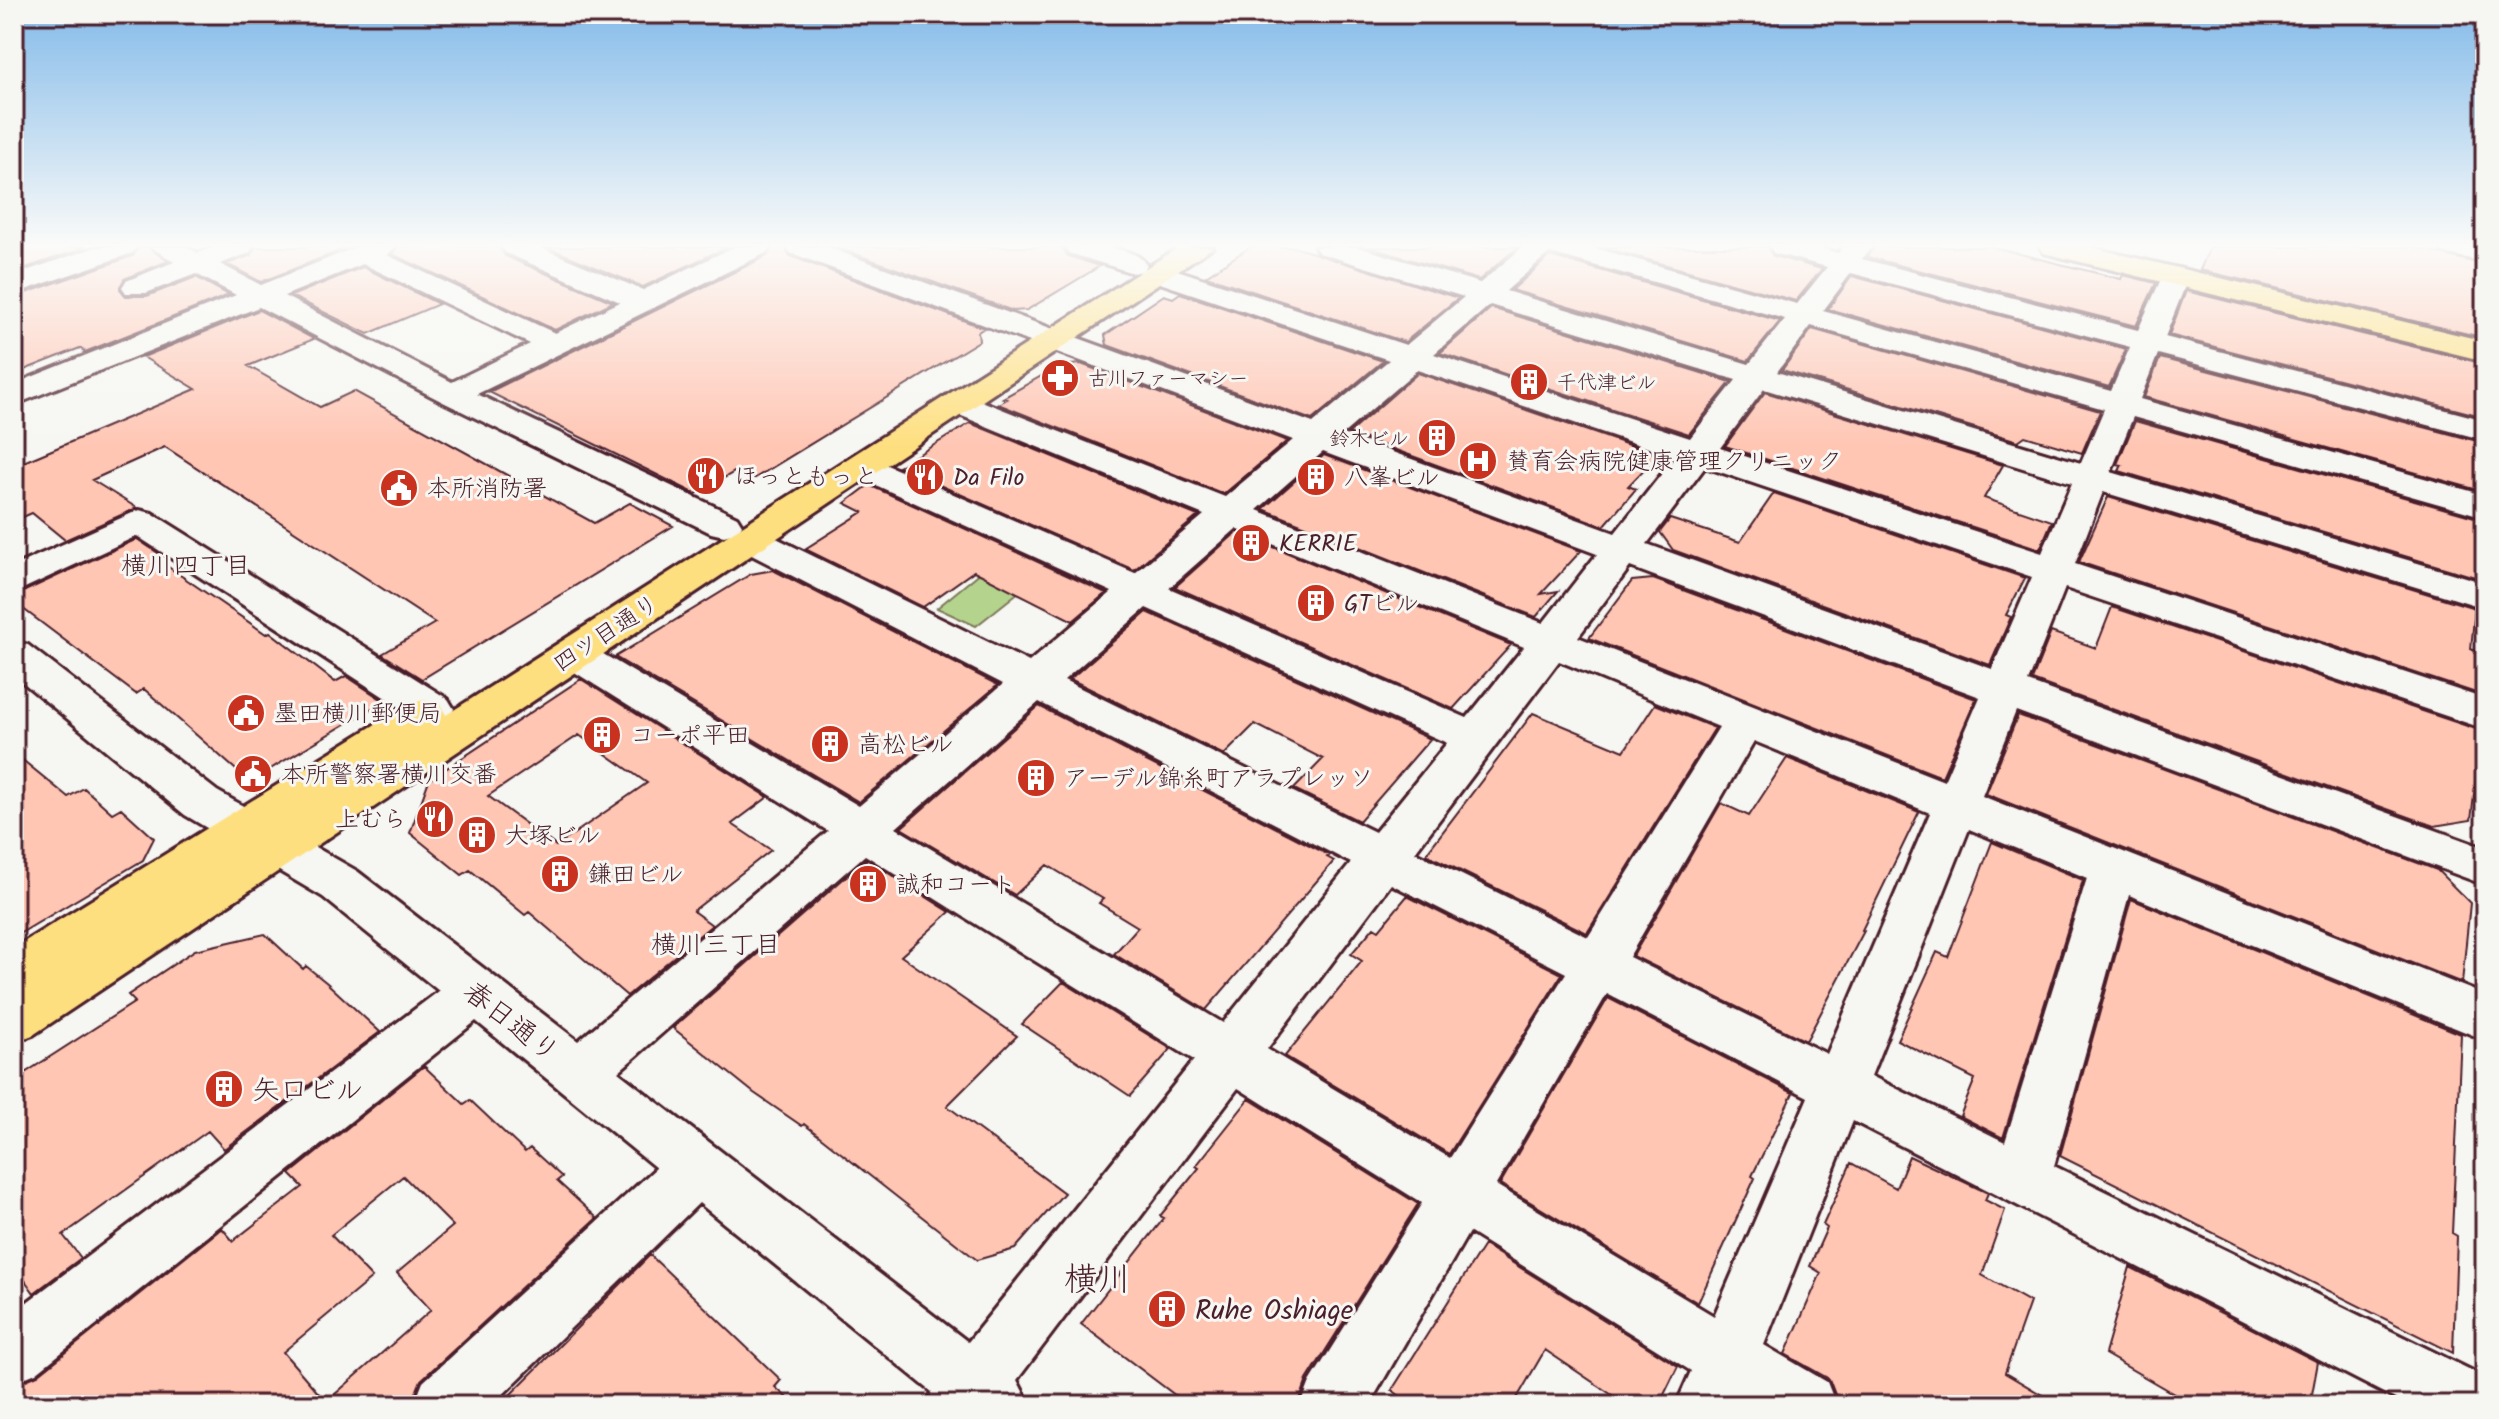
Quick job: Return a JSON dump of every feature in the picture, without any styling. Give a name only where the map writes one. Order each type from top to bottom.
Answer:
[{"type":"main road","name":"四ツ目通り","points":[[14,975],[260,838],[574,654],[736,532],[1074,313]]},
{"type":"main road","points":[[2356,313],[2485,351]]},
{"type":"main road","points":[[2397,313],[2485,334]]},
{"type":"main road","name":"四ツ目通り","points":[[14,1019],[433,709],[736,532],[861,466],[958,403],[1041,335]]},
{"type":"street","points":[[14,395],[217,313]]},
{"type":"street","points":[[294,313],[736,532],[2473,1405]]},
{"type":"street","points":[[494,313],[554,344]]},
{"type":"street","points":[[452,394],[618,313]]},
{"type":"street","points":[[982,313],[2485,867]]},
{"type":"street","points":[[1291,313],[1697,453],[2485,714]]},
{"type":"street","points":[[579,1073],[1463,313]]},
{"type":"street","points":[[1546,313],[2485,596]]},
{"type":"street","points":[[1797,313],[2485,506]]},
{"type":"street","points":[[2050,313],[2485,430]]},
{"type":"street","points":[[1708,1405],[2161,313]]},
{"type":"street","points":[[977,1399],[1231,1054],[1803,315]]},
{"type":"street","points":[[958,403],[2485,1018]]},
{"type":"street","points":[[861,466],[1476,739]]},
{"type":"street","points":[[14,581],[139,521],[433,709]]},
{"type":"street","name":"春日通り","points":[[14,654],[201,803],[340,884],[697,1167],[977,1399]]},
{"type":"street","points":[[574,654],[1804,1405]]},
{"type":"street","points":[[1333,1405],[1745,720]]},
{"type":"street","points":[[2022,1178],[2113,869]]},
{"type":"street","points":[[14,1351],[476,992]]},
{"type":"street","points":[[446,1405],[697,1167]]},
{"type":"green space","points":[[981,572],[1020,591],[976,626],[937,608]]},
{"type":"building","points":[[14,313],[183,313],[85,352],[80,348],[14,374]]},
{"type":"building","points":[[251,313],[265,313],[314,339],[248,366],[320,407],[354,391],[594,523],[630,503],[673,526],[422,679],[382,654],[435,623],[165,447],[92,480],[137,508],[65,540],[32,513],[14,521],[14,466],[196,389],[143,357]]},
{"type":"building","points":[[326,313],[417,313],[368,334]]},
{"type":"building","points":[[519,313],[590,313],[555,330]]},
{"type":"building","points":[[650,313],[944,313],[984,328],[978,332],[979,341],[755,478],[738,470],[696,494],[489,392]]},
{"type":"building","points":[[1137,313],[1240,313],[1383,361],[1312,420],[1107,345],[1105,335]]},
{"type":"building","points":[[1318,313],[1440,313],[1405,342]]},
{"type":"building","points":[[1485,313],[1508,313],[1731,382],[1689,434],[1440,353]]},
{"type":"building","points":[[1589,313],[1752,313],[1780,321],[1748,361]]},
{"type":"building","points":[[1843,313],[1992,313],[2126,349],[2109,387]]},
{"type":"building","points":[[2086,313],[2142,313],[2136,326]]},
{"type":"building","points":[[2177,313],[2277,313],[2485,364],[2485,417],[2169,335]]},
{"type":"building","points":[[2381,313],[2485,313],[2485,338]]},
{"type":"building","points":[[1812,329],[2100,411],[2082,453],[2025,436],[2018,441],[1782,370]]},
{"type":"building","points":[[2160,358],[2485,443],[2485,492],[2144,397]]},
{"type":"building","points":[[1081,364],[1287,441],[1224,494],[998,404],[1007,399],[1003,398],[1059,366]]},
{"type":"building","points":[[1418,373],[1658,455],[1628,486],[1636,489],[1604,526],[1349,433]]},
{"type":"building","points":[[1765,392],[2003,465],[1984,498],[2052,521],[2040,549],[1725,446]]},
{"type":"building","points":[[2135,421],[2485,520],[2485,580],[2119,471],[2122,465],[2117,464]]},
{"type":"building","points":[[970,423],[1198,516],[1134,570],[898,467]]},
{"type":"building","points":[[1324,455],[1581,551],[1541,594],[1558,591],[1536,617],[1263,509]]},
{"type":"building","points":[[869,485],[1106,593],[1073,621],[974,571],[923,607],[805,549],[863,512],[845,503]]},
{"type":"building","points":[[1774,493],[2025,578],[2006,615],[2011,617],[1990,665],[1673,550],[1660,532],[1670,519],[1740,542]]},
{"type":"building","points":[[2108,497],[2475,608],[2471,649],[2485,654],[2485,696],[2079,562]]},
{"type":"building","points":[[1237,532],[1511,645],[1453,709],[1175,587]]},
{"type":"building","points":[[137,539],[167,559],[161,562],[266,634],[270,632],[335,682],[346,676],[384,701],[262,774],[243,776],[144,689],[136,694],[14,602],[14,596]]},
{"type":"building","points":[[773,570],[998,685],[859,802],[615,657],[751,574]]},
{"type":"building","points":[[1653,579],[1976,699],[1942,777],[1589,638],[1632,581]]},
{"type":"building","points":[[2112,607],[2482,731],[2471,820],[2434,826],[2032,680],[2051,632],[2096,648]]},
{"type":"building","points":[[1147,612],[1430,739],[1359,821],[1294,789],[1323,759],[1255,724],[1224,755],[1070,679]]},
{"type":"building","points":[[581,679],[768,797],[732,824],[771,850],[693,911],[712,925],[627,996],[529,912],[525,915],[470,870],[462,875],[410,833],[429,780]],"holes":[[[579,735],[647,783],[556,846],[488,796]]]},
{"type":"building","points":[[1655,704],[1715,728],[1587,933],[1426,854],[1533,713],[1624,751]]},
{"type":"building","points":[[1039,706],[1329,855],[1327,857],[1334,861],[1206,1010],[1114,954],[1138,927],[1099,903],[1103,899],[1047,865],[1015,895],[901,828]]},
{"type":"building","points":[[2018,715],[2437,870],[2470,903],[2462,983],[1986,794]]},
{"type":"building","points":[[14,753],[68,797],[84,788],[112,813],[121,808],[154,838],[143,860],[14,937]]},
{"type":"building","points":[[1787,758],[1919,812],[1864,931],[1806,1041],[1633,956],[1721,803],[1749,816]]},
{"type":"building","points":[[1992,842],[2083,880],[2003,1138],[1960,1116],[1975,1079],[1897,1040],[1937,952],[1948,957]]},
{"type":"building","points":[[866,859],[950,912],[901,956],[1017,1036],[947,1106],[1064,1193],[1015,1249],[977,1260],[804,1124],[802,1126],[754,1093],[673,1028]]},
{"type":"building","points":[[1407,896],[1562,974],[1449,1154],[1285,1056],[1362,961],[1351,954],[1374,927],[1379,930]]},
{"type":"building","points":[[2131,899],[2461,1034],[2452,1233],[2457,1236],[2453,1353],[2060,1156]]},
{"type":"building","points":[[265,934],[303,969],[306,966],[327,983],[380,1032],[224,1149],[208,1131],[63,1235],[81,1258],[34,1293],[14,1265],[14,1080],[135,1002],[128,995],[195,950]]},
{"type":"building","points":[[1063,982],[1171,1049],[1130,1096],[1022,1024]]},
{"type":"building","points":[[1608,998],[1793,1093],[1752,1176],[1755,1178],[1698,1303],[1500,1184]]},
{"type":"building","points":[[424,1066],[464,1104],[470,1100],[525,1152],[530,1148],[562,1177],[557,1181],[597,1218],[421,1380],[411,1405],[14,1405],[14,1385],[38,1375],[222,1228],[233,1241],[303,1187],[290,1174]],"holes":[[[403,1176],[453,1226],[397,1273],[431,1310],[326,1402],[283,1352],[372,1278],[331,1235]]]},
{"type":"building","points":[[1249,1099],[1418,1204],[1307,1380],[1298,1405],[1188,1405],[1081,1324],[1164,1218],[1160,1216]]},
{"type":"building","points":[[1909,1156],[1988,1193],[1985,1200],[2005,1210],[1982,1275],[2030,1302],[2005,1373],[2059,1405],[1839,1405],[1829,1379],[1785,1354],[1821,1273],[1810,1266],[1827,1228],[1823,1225],[1851,1163],[1896,1188]]},
{"type":"building","points":[[1484,1245],[1678,1366],[1659,1405],[1627,1405],[1545,1350],[1513,1405],[1412,1405],[1392,1390]]},
{"type":"building","points":[[650,1255],[781,1380],[775,1387],[795,1405],[500,1405]]},
{"type":"building","points":[[2130,1267],[2318,1362],[2310,1405],[2193,1405],[2105,1354]]},
{"type":"place","name":"古川ファーマシー","points":[[1060,378]]},
{"type":"place","name":"千代津ビル","points":[[1529,382]]},
{"type":"place","name":"鈴木ビル","points":[[1437,438]]},
{"type":"place","name":"賛育会病院健康管理クリニック","points":[[1478,461]]},
{"type":"place","name":"ほっともっと","points":[[706,476]]},
{"type":"place","name":"Da Filo","points":[[925,477]]},
{"type":"place","name":"八峯ビル","points":[[1316,477]]},
{"type":"place","name":"本所消防署","points":[[399,488]]},
{"type":"place","name":"KERRIE","points":[[1251,543]]},
{"type":"place","name":"GTビル","points":[[1316,603]]},
{"type":"place","name":"墨田横川郵便局","points":[[246,713]]},
{"type":"place","name":"コーポ平田","points":[[602,735]]},
{"type":"place","name":"高松ビル","points":[[830,744]]},
{"type":"place","name":"本所警察署横川交番","points":[[253,774]]},
{"type":"place","name":"アーデル錦糸町アラプレッソ","points":[[1036,778]]},
{"type":"place","name":"上むら","points":[[435,819]]},
{"type":"place","name":"大塚ビル","points":[[477,835]]},
{"type":"place","name":"鎌田ビル","points":[[560,874]]},
{"type":"place","name":"誠和コート","points":[[868,884]]},
{"type":"place","name":"矢口ビル","points":[[224,1089]]},
{"type":"place","name":"Ruhe Oshiage","points":[[1167,1309]]},
{"type":"district","name":"横川四丁目","points":[[186,565]]},
{"type":"district","name":"横川三丁目","points":[[716,944]]},
{"type":"district","name":"横川","points":[[1098,1278]]}]
